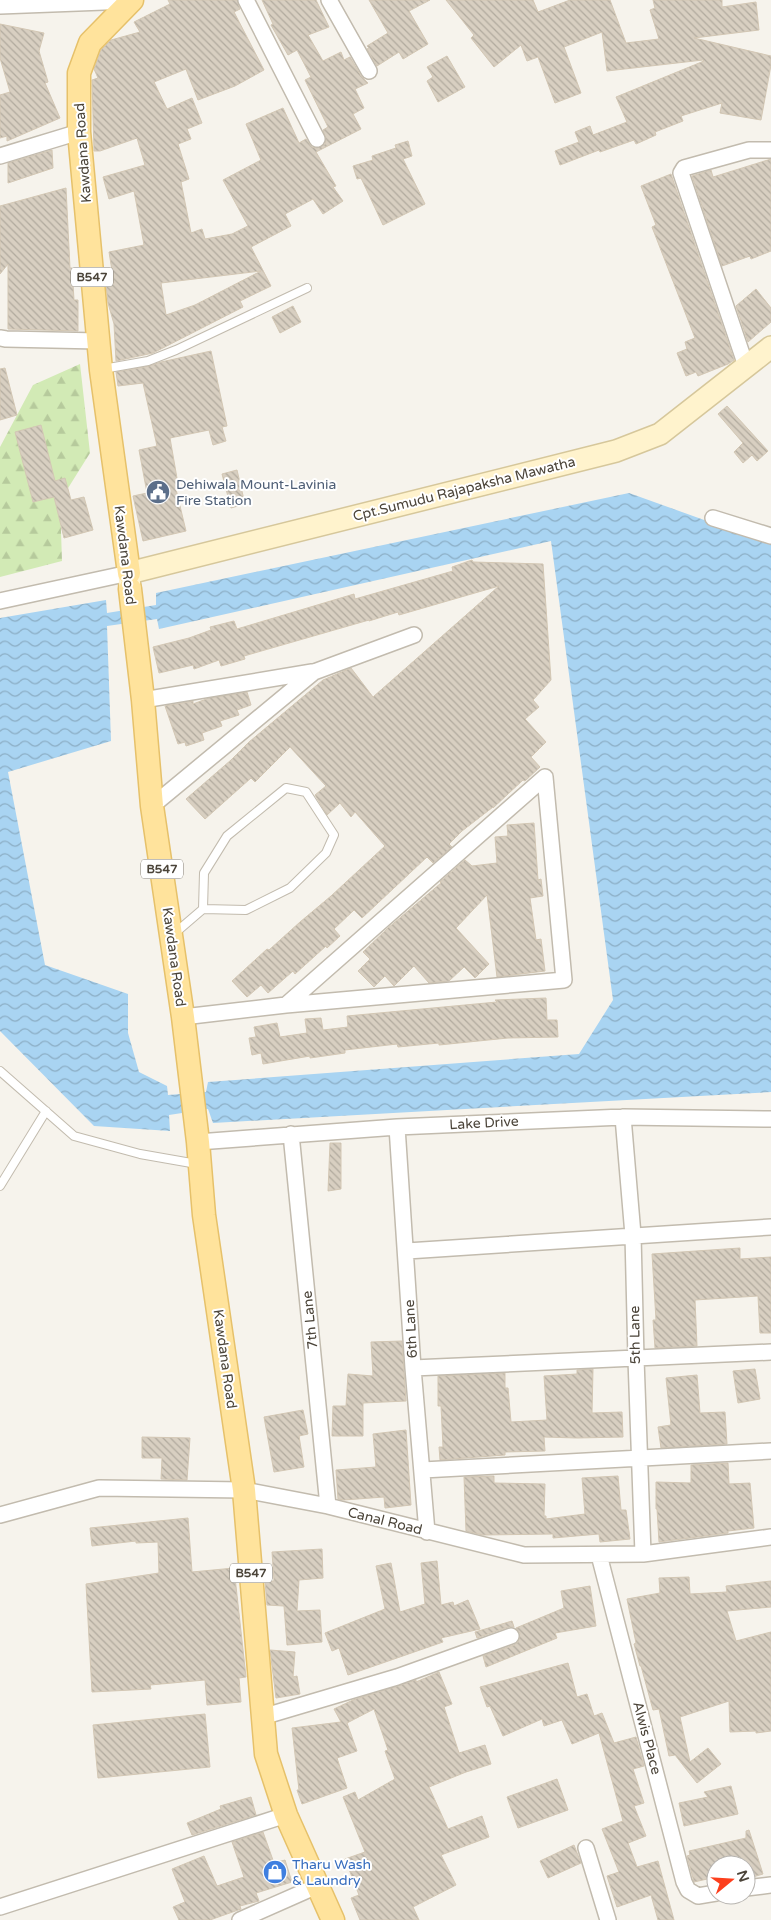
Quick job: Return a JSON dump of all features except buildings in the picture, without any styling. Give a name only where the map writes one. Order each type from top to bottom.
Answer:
[{"type":"main road","name":"Kawdana Road","points":[[131,1],[90,43],[79,73],[80,132],[101,370],[130,581],[152,806],[183,1017],[198,1142],[204,1215],[244,1490],[266,1754],[286,1815],[334,1920]]},
{"type":"main road","name":"Cpt.Sumudu Rajapaksha Mawatha","points":[[130,581],[616,451],[660,434],[771,347]]},
{"type":"street","points":[[246,0],[317,139]]},
{"type":"street","points":[[329,0],[369,71]]},
{"type":"street","points":[[0,6],[131,1]]},
{"type":"street","points":[[0,156],[80,132]]},
{"type":"street","points":[[746,366],[681,173],[684,168],[749,150],[771,150]]},
{"type":"street","points":[[0,338],[98,341]]},
{"type":"street","points":[[713,518],[767,531]]},
{"type":"street","points":[[0,601],[130,581]]},
{"type":"street","points":[[143,700],[314,672],[414,635]]},
{"type":"street","points":[[152,806],[314,672]]},
{"type":"street","points":[[183,1017],[286,1005],[564,980],[545,776],[286,1005]]},
{"type":"street","name":"Lake Drive","points":[[198,1142],[397,1127],[623,1117],[771,1119]]},
{"type":"street","name":"5th Lane","points":[[623,1117],[633,1235],[643,1554]]},
{"type":"street","name":"6th Lane","points":[[397,1127],[413,1368],[427,1532]]},
{"type":"street","name":"7th Lane","points":[[291,1134],[328,1506]]},
{"type":"street","points":[[406,1251],[771,1227]]},
{"type":"street","points":[[413,1368],[771,1352]]},
{"type":"street","points":[[423,1470],[771,1451]]},
{"type":"street","name":"Canal Road","points":[[0,1515],[100,1488],[244,1490],[328,1506],[524,1555],[643,1554],[771,1537]]},
{"type":"street","name":"Alwis Place","points":[[599,1555],[684,1882],[688,1890],[698,1896],[706,1895]]},
{"type":"street","points":[[262,1718],[397,1677],[511,1636]]},
{"type":"street","points":[[0,1907],[286,1815]]},
{"type":"street","points":[[586,1848],[608,1920]]},
{"type":"street","points":[[756,1887],[771,1885]]},
{"type":"street","points":[[240,1920],[317,1886]]},
{"type":"lane","points":[[101,370],[148,361],[176,350],[307,288]]},
{"type":"lane","points":[[172,936],[203,909],[246,910],[290,888],[326,853],[334,835],[306,792],[286,788],[227,836],[204,873],[203,909]]},
{"type":"lane","points":[[0,1071],[74,1136],[140,1154],[199,1165]]},
{"type":"lane","points":[[0,1186],[46,1111]]},
{"type":"green space","points":[[80,364],[90,453],[60,501],[62,561],[0,577],[0,447],[33,385]]},
{"type":"water","points":[[629,493],[771,544],[771,1092],[213,1123],[208,1109],[169,1115],[170,1131],[94,1126],[0,1031],[0,618],[106,600],[107,613],[156,605],[156,593]],"holes":[[[551,541],[613,1000],[579,1054],[208,1082],[206,1092],[168,1095],[167,1086],[139,1072],[128,1033],[128,994],[45,965],[8,772],[111,741],[107,626],[157,619],[159,629]]]},
{"type":"place","name":"Dehiwala Mount-Lavinia Fire Station","points":[[158,492]]},
{"type":"place","name":"Tharu Wash & Laundry","points":[[275,1872]]}]
